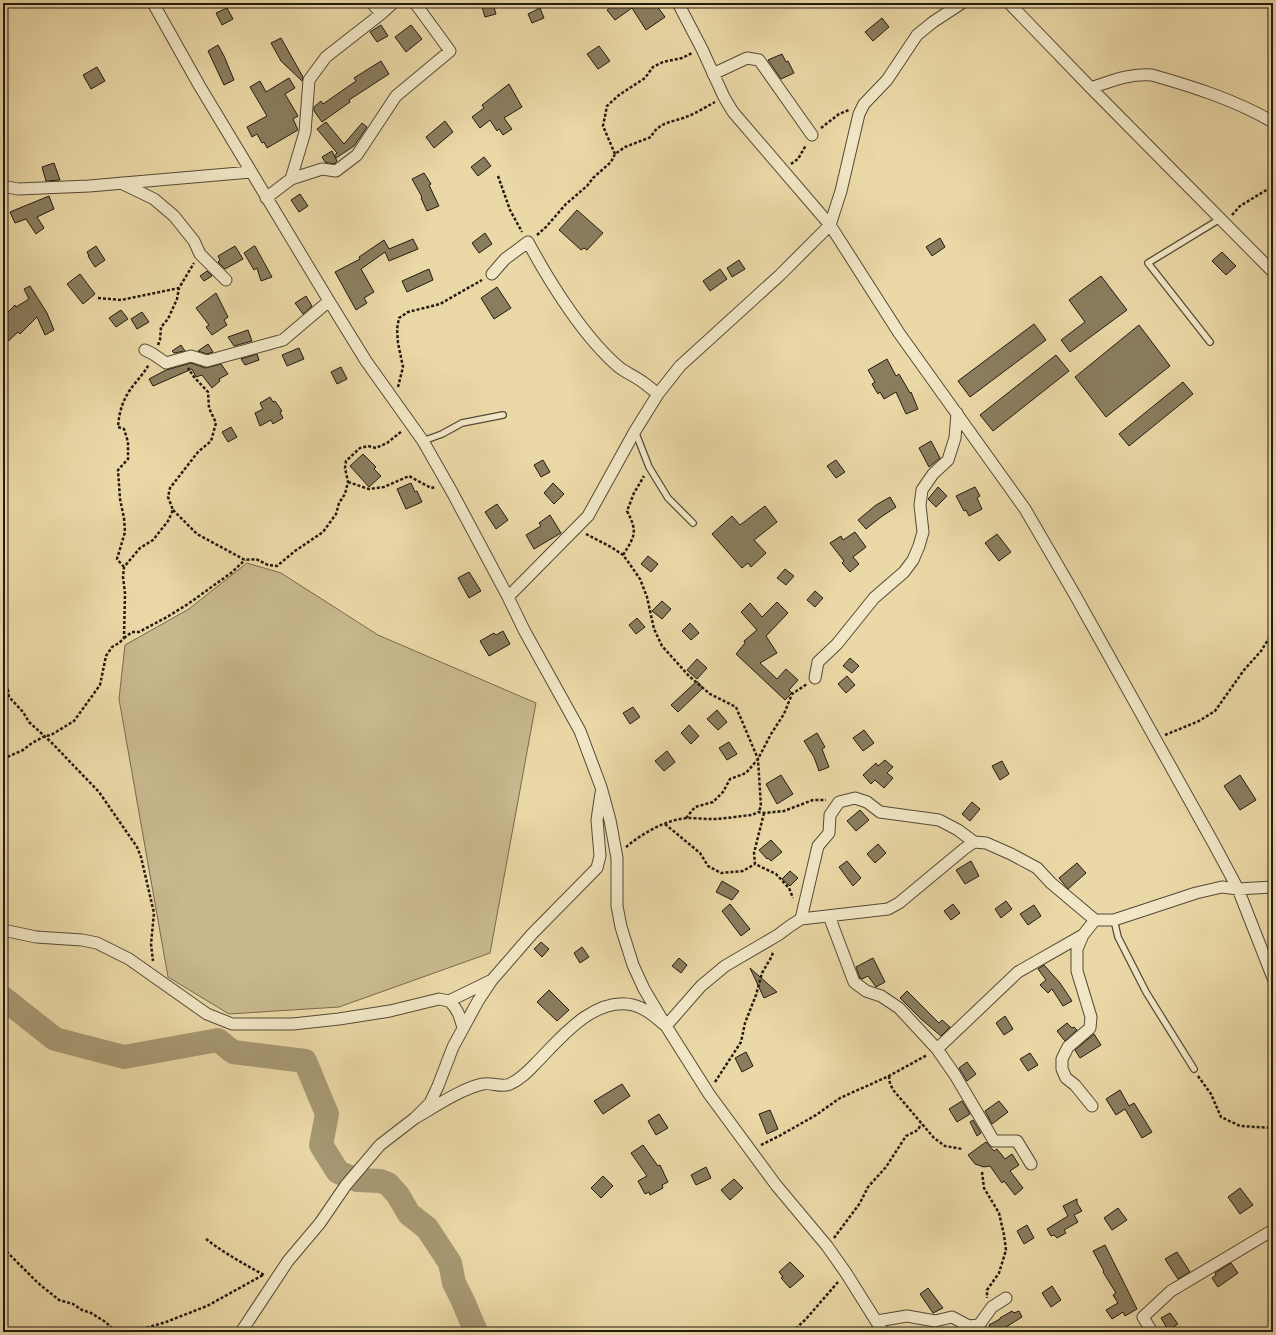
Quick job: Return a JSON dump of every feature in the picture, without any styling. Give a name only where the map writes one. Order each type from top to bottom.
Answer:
[{"type":"street","points":[[153,3],[199,85],[329,301],[366,361],[423,441],[452,492],[524,630],[580,731],[601,787],[610,820],[617,858],[617,906],[627,950],[644,989],[709,1094],[776,1185],[827,1246],[883,1332]]},
{"type":"street","points":[[372,3],[381,14]]},
{"type":"street","points":[[291,178],[305,132],[309,80],[326,57],[393,3]]},
{"type":"street","points":[[266,198],[291,178],[322,169],[336,171],[357,155],[396,96],[450,51],[415,3]]},
{"type":"street","points":[[678,3],[724,96],[737,117],[830,225],[899,333],[1025,509],[1156,739],[1238,889],[1273,978]]},
{"type":"street","points":[[508,597],[576,530],[588,516],[635,431],[658,394],[680,366],[780,275],[830,225],[841,191],[859,114],[864,104],[887,80],[917,35],[933,22],[962,3]]},
{"type":"street","points":[[1009,3],[1273,272]]},
{"type":"street","points":[[713,74],[747,58],[759,60],[812,135]]},
{"type":"street","points":[[1091,88],[1128,76],[1141,74],[1152,75],[1226,99],[1273,122]]},
{"type":"street","points":[[3,186],[18,189],[36,189],[251,172]]},
{"type":"street","points":[[120,183],[154,199],[174,216],[194,241],[200,254],[226,280]]},
{"type":"street","points":[[492,274],[505,259],[528,242],[568,306],[589,335],[621,368],[658,394]]},
{"type":"street","points":[[149,352],[166,363],[191,356],[207,360],[283,340],[329,301]]},
{"type":"street","points":[[815,678],[818,662],[837,644],[874,598],[904,572],[913,560],[923,532],[920,505],[922,490],[933,474],[948,460],[955,438],[957,414]]},
{"type":"street","points":[[241,1332],[288,1261],[320,1223],[346,1185],[360,1168],[380,1145],[415,1118],[430,1103],[453,1047],[492,980],[532,934],[597,868],[600,856],[597,820],[601,787]]},
{"type":"street","points":[[802,919],[818,846],[829,833],[830,815],[839,802],[855,798],[867,802],[880,812],[939,820],[958,830],[974,842],[986,843],[1011,854],[1037,868],[1051,883],[1095,920],[1114,920],[1196,893],[1222,887],[1238,889],[1273,887]]},
{"type":"street","points":[[666,1026],[701,986],[725,966],[778,935],[790,926],[802,919],[888,909],[899,903],[974,842]]},
{"type":"street","points":[[829,916],[854,982],[866,991],[881,996],[899,1008],[937,1049],[955,1075],[994,1141],[1017,1141],[1031,1164]]},
{"type":"street","points":[[1092,1106],[1075,1085],[1066,1078],[1062,1069],[1062,1059],[1068,1047],[1090,1028],[1091,1016],[1077,971],[1077,949],[1083,935],[1095,920]]},
{"type":"street","points":[[3,930],[36,937],[82,940],[97,943],[129,959],[156,980],[207,1014],[232,1024],[294,1024],[339,1019],[390,1012],[439,999],[449,1001],[455,1006],[459,1013],[463,1028]]},
{"type":"street","points":[[937,1049],[1018,972],[1083,935]]},
{"type":"street","points":[[449,1001],[492,980]]},
{"type":"street","points":[[415,1118],[465,1090],[484,1084],[508,1085],[522,1077],[568,1030],[602,1007],[618,1003],[634,1005],[651,1013],[666,1026]]},
{"type":"street","points":[[1152,1332],[1142,1317],[1171,1291],[1273,1230]]},
{"type":"street","points":[[877,1321],[907,1316],[935,1321],[952,1317],[968,1326],[979,1325],[992,1307],[1006,1298]]},
{"type":"lane","points":[[1210,342],[1148,263],[1220,219]]},
{"type":"lane","points":[[423,441],[442,434],[462,423],[503,415]]},
{"type":"lane","points":[[635,431],[649,467],[668,498],[693,523]]},
{"type":"lane","points":[[1114,920],[1118,937],[1146,992],[1194,1069]]},
{"type":"path","points":[[615,154],[603,126],[607,106],[619,95],[645,78],[653,67],[663,62],[682,58],[702,49]]},
{"type":"path","points":[[498,176],[510,210],[528,242],[546,227],[566,204],[611,162],[615,154],[625,147],[651,137],[654,131],[662,124],[686,116],[724,96]]},
{"type":"path","points":[[1220,219],[1230,216],[1240,206],[1273,186]]},
{"type":"path","points":[[124,567],[117,559],[124,532],[124,518],[120,499],[118,470],[128,459],[128,442],[124,430],[118,427],[120,411],[129,391],[145,370],[149,352],[160,340],[161,327],[168,319],[177,299],[179,288],[200,254]]},
{"type":"path","points":[[394,399],[401,380],[403,367],[398,343],[397,329],[399,318],[408,312],[440,304],[492,274]]},
{"type":"path","points":[[98,298],[121,300],[179,288]]},
{"type":"path","points":[[183,358],[194,377],[208,392],[209,408],[216,422],[211,441],[198,452],[170,488],[168,497],[173,510],[197,534],[245,560],[256,559],[268,565],[277,566],[295,551],[324,532],[336,514],[339,503],[345,494],[348,482],[345,468],[346,461],[360,448],[368,446],[376,448],[387,443],[412,425]]},
{"type":"path","points":[[623,555],[635,533],[633,522],[627,511],[634,493],[649,467]]},
{"type":"path","points":[[348,482],[369,489],[384,487],[409,476],[431,488],[438,486],[452,492]]},
{"type":"path","points":[[124,638],[124,567],[140,548],[153,540],[168,521],[173,510]]},
{"type":"path","points":[[576,530],[611,547],[623,555],[640,578],[647,597],[654,629],[662,646],[689,676],[710,694],[736,707],[758,760],[762,807],[758,812],[752,815],[710,819],[686,818],[665,824],[639,837],[626,847],[617,858]]},
{"type":"path","points":[[3,759],[23,750],[32,743],[45,736],[51,735],[74,721],[100,684],[106,656],[112,646],[119,643],[132,632],[139,632],[188,604],[231,573],[245,560]]},
{"type":"path","points":[[1156,739],[1199,721],[1215,712],[1244,670],[1261,651],[1273,632]]},
{"type":"path","points":[[686,818],[695,808],[713,802],[723,792],[730,779],[746,773],[758,760],[771,734],[784,714],[792,694],[815,678]]},
{"type":"path","points":[[3,687],[8,690],[9,697],[23,712],[29,722],[45,736],[99,792],[137,847],[141,857],[154,912],[150,944],[156,980]]},
{"type":"path","points":[[758,812],[764,813],[784,811],[813,800],[829,800],[839,802]]},
{"type":"path","points":[[755,864],[754,853],[764,813]]},
{"type":"path","points":[[665,824],[700,853],[708,866],[721,873],[744,871],[755,864]]},
{"type":"path","points":[[755,864],[776,874],[789,888],[794,900]]},
{"type":"path","points":[[709,1094],[717,1078],[742,1042],[745,1023],[756,995],[762,973],[772,956],[778,935]]},
{"type":"path","points":[[750,1150],[781,1135],[816,1115],[840,1098],[890,1076],[937,1049]]},
{"type":"path","points":[[1194,1069],[1211,1094],[1221,1117],[1240,1126],[1273,1128]]},
{"type":"path","points":[[890,1076],[890,1084],[921,1124],[934,1138],[945,1146],[962,1148]]},
{"type":"path","points":[[827,1246],[860,1204],[868,1187],[886,1166],[906,1136],[918,1130],[921,1124]]},
{"type":"path","points":[[982,1172],[984,1188],[999,1213],[1006,1250],[999,1273],[987,1290],[985,1318]]},
{"type":"path","points":[[132,1332],[166,1322],[207,1306],[263,1275],[206,1239]]},
{"type":"path","points":[[3,1248],[38,1284],[58,1300],[72,1304],[91,1313],[104,1321],[117,1332]]},
{"type":"path","points":[[792,1332],[812,1313],[846,1273]]},
{"type":"shaded area","points":[[247,563],[281,573],[378,635],[536,703],[490,953],[339,1007],[229,1014],[168,977],[119,699],[125,645],[189,609]]},
{"type":"building","points":[[616,3],[651,3],[654,8],[657,6],[665,17],[646,30],[632,8],[615,20],[607,10]]},
{"type":"building","points":[[493,4],[496,14],[485,17],[482,7]]},
{"type":"building","points":[[227,8],[233,19],[222,25],[216,13]]},
{"type":"building","points":[[540,8],[544,18],[532,23],[528,14]]},
{"type":"building","points":[[882,18],[889,27],[873,41],[865,32]]},
{"type":"building","points":[[381,25],[388,36],[377,42],[370,32]]},
{"type":"building","points":[[411,25],[422,39],[406,52],[395,37]]},
{"type":"building","points":[[281,38],[303,77],[302,81],[281,61],[271,43]]},
{"type":"building","points":[[218,45],[234,80],[224,85],[208,51]]},
{"type":"building","points":[[599,46],[610,61],[598,69],[587,54]]},
{"type":"building","points":[[782,54],[786,62],[788,61],[794,73],[781,79],[768,60]]},
{"type":"building","points":[[381,61],[389,74],[349,100],[350,102],[322,122],[314,111],[314,107],[321,101],[323,104],[356,81],[354,78]]},
{"type":"building","points":[[97,67],[105,81],[91,89],[83,75]]},
{"type":"building","points":[[289,78],[295,88],[285,94],[298,116],[293,119],[298,130],[267,148],[257,134],[252,137],[247,127],[267,116],[250,87],[260,81],[266,92]]},
{"type":"building","points":[[509,84],[522,107],[504,118],[512,129],[503,135],[499,129],[497,131],[490,120],[480,128],[472,117],[484,108],[482,105]]},
{"type":"building","points":[[445,121],[453,132],[434,148],[426,137]]},
{"type":"building","points":[[326,122],[344,144],[362,123],[367,127],[354,146],[336,158],[334,156],[337,153],[317,129]]},
{"type":"building","points":[[332,151],[337,161],[334,164],[325,162],[322,157]]},
{"type":"building","points":[[484,157],[491,166],[478,176],[471,167]]},
{"type":"building","points":[[54,163],[60,180],[46,181],[42,167]]},
{"type":"building","points":[[424,173],[431,184],[429,185],[439,206],[427,211],[421,198],[422,197],[412,179]]},
{"type":"building","points":[[300,194],[308,206],[299,212],[291,200]]},
{"type":"building","points":[[49,196],[54,209],[37,217],[44,228],[36,234],[26,219],[15,223],[10,212]]},
{"type":"building","points":[[577,210],[603,233],[587,250],[584,248],[581,250],[559,230]]},
{"type":"building","points":[[485,233],[492,244],[479,253],[472,243]]},
{"type":"building","points":[[940,238],[945,247],[932,256],[926,247]]},
{"type":"building","points":[[413,239],[418,249],[389,261],[385,252],[361,269],[374,292],[364,298],[367,303],[356,310],[335,272],[360,259],[359,257],[384,240],[389,249]]},
{"type":"building","points":[[96,246],[105,260],[95,267],[87,252]]},
{"type":"building","points":[[235,246],[243,259],[225,269],[218,262],[220,260],[218,256]]},
{"type":"building","points":[[254,246],[272,277],[261,281],[257,268],[254,270],[244,253]]},
{"type":"building","points":[[1222,252],[1236,266],[1226,275],[1212,261]]},
{"type":"building","points":[[739,260],[745,269],[732,277],[727,268]]},
{"type":"building","points":[[429,269],[433,280],[407,292],[402,281]]},
{"type":"building","points":[[720,269],[727,279],[710,291],[703,281]]},
{"type":"building","points":[[207,271],[212,276],[204,281],[200,276]]},
{"type":"building","points":[[80,274],[95,294],[83,304],[67,284]]},
{"type":"building","points":[[1101,276],[1127,310],[1070,352],[1061,340],[1085,322],[1069,300]]},
{"type":"building","points":[[30,286],[47,313],[54,330],[45,335],[37,317],[20,334],[18,332],[3,346],[3,317],[15,305],[16,307],[29,299],[24,289]]},
{"type":"building","points":[[497,287],[511,308],[494,319],[481,298]]},
{"type":"building","points":[[216,293],[228,317],[224,320],[227,325],[212,335],[206,327],[209,325],[196,308]]},
{"type":"building","points":[[306,296],[312,306],[303,314],[295,303]]},
{"type":"building","points":[[121,310],[128,319],[116,327],[109,318]]},
{"type":"building","points":[[142,312],[149,322],[137,329],[131,319]]},
{"type":"building","points":[[1034,324],[1046,340],[970,397],[958,381]]},
{"type":"building","points":[[1139,325],[1170,366],[1106,417],[1075,377]]},
{"type":"building","points":[[248,330],[252,341],[234,346],[228,337]]},
{"type":"building","points":[[208,344],[213,352],[207,354],[198,351]]},
{"type":"building","points":[[181,345],[185,351],[174,353],[172,351]]},
{"type":"building","points":[[299,348],[304,359],[287,366],[282,355]]},
{"type":"building","points":[[257,354],[259,360],[245,365],[241,359]]},
{"type":"building","points":[[1056,355],[1069,371],[993,431],[980,415]]},
{"type":"building","points":[[887,359],[896,376],[899,374],[910,393],[911,392],[918,409],[906,414],[896,392],[884,399],[880,392],[878,394],[872,384],[875,382],[868,370]]},
{"type":"building","points":[[191,363],[205,368],[221,364],[228,374],[219,379],[220,381],[212,388],[202,375],[196,377],[192,369],[153,386],[149,379],[166,370]]},
{"type":"building","points":[[341,367],[347,379],[337,384],[331,372]]},
{"type":"building","points":[[1183,382],[1193,394],[1129,446],[1119,434]]},
{"type":"building","points":[[270,397],[282,411],[280,412],[283,418],[273,424],[271,420],[260,426],[255,413],[263,409],[260,403]]},
{"type":"building","points":[[231,427],[237,437],[228,442],[222,432]]},
{"type":"building","points":[[931,441],[940,458],[929,467],[919,448]]},
{"type":"building","points":[[363,454],[376,467],[374,469],[381,476],[369,487],[350,466]]},
{"type":"building","points":[[543,460],[550,472],[541,477],[534,465]]},
{"type":"building","points":[[836,460],[845,472],[836,478],[827,466]]},
{"type":"building","points":[[411,483],[422,502],[406,509],[397,489]]},
{"type":"building","points":[[553,483],[564,494],[554,504],[544,493]]},
{"type":"building","points":[[938,487],[947,496],[936,507],[928,499]]},
{"type":"building","points":[[975,487],[980,496],[977,498],[982,509],[969,516],[966,510],[964,511],[956,496]]},
{"type":"building","points":[[890,497],[896,507],[866,529],[858,520],[876,505]]},
{"type":"building","points":[[497,504],[508,520],[496,529],[485,512]]},
{"type":"building","points":[[765,506],[777,522],[754,540],[766,553],[751,567],[748,563],[742,568],[712,534],[732,516],[740,525]]},
{"type":"building","points":[[550,515],[561,533],[534,549],[526,535],[541,526],[539,523]]},
{"type":"building","points":[[855,532],[866,547],[853,557],[859,564],[850,572],[842,563],[844,561],[830,543],[841,536],[843,540]]},
{"type":"building","points":[[997,534],[1011,552],[999,561],[985,543]]},
{"type":"building","points":[[648,556],[658,564],[651,572],[641,564]]},
{"type":"building","points":[[785,569],[794,576],[786,585],[777,578]]},
{"type":"building","points":[[469,572],[481,591],[469,598],[458,578]]},
{"type":"building","points":[[815,591],[823,598],[815,607],[807,600]]},
{"type":"building","points":[[662,601],[671,609],[662,619],[652,611]]},
{"type":"building","points":[[777,602],[788,613],[766,636],[777,653],[760,663],[777,679],[786,669],[798,680],[789,690],[792,693],[785,700],[736,654],[745,643],[744,641],[757,630],[741,612],[750,603],[762,617]]},
{"type":"building","points":[[637,618],[645,627],[636,634],[629,625]]},
{"type":"building","points":[[690,623],[699,633],[691,640],[682,631]]},
{"type":"building","points":[[503,631],[510,644],[489,656],[480,641],[494,633],[496,635]]},
{"type":"building","points":[[850,658],[859,666],[852,673],[843,666]]},
{"type":"building","points":[[697,659],[707,668],[697,679],[687,670]]},
{"type":"building","points":[[847,676],[855,685],[846,693],[838,684]]},
{"type":"building","points":[[697,681],[703,688],[678,712],[671,705]]},
{"type":"building","points":[[633,707],[640,717],[630,724],[623,713]]},
{"type":"building","points":[[717,710],[727,722],[718,730],[707,719]]},
{"type":"building","points":[[689,725],[699,736],[691,744],[681,733]]},
{"type":"building","points":[[864,730],[874,743],[863,751],[853,738]]},
{"type":"building","points":[[817,733],[825,747],[822,749],[829,767],[819,771],[814,757],[804,741]]},
{"type":"building","points":[[729,742],[737,754],[727,760],[719,748]]},
{"type":"building","points":[[667,751],[675,762],[664,771],[655,761]]},
{"type":"building","points":[[885,760],[893,767],[887,773],[893,778],[884,788],[875,780],[871,784],[863,775],[876,763],[878,766]]},
{"type":"building","points":[[1002,761],[1009,774],[1000,780],[992,766]]},
{"type":"building","points":[[781,775],[793,794],[777,804],[766,784]]},
{"type":"building","points":[[1240,775],[1256,800],[1240,810],[1224,786]]},
{"type":"building","points":[[972,802],[980,809],[970,821],[962,814]]},
{"type":"building","points":[[860,810],[869,820],[856,831],[847,821]]},
{"type":"building","points":[[771,840],[782,852],[771,861],[768,858],[767,859],[759,850]]},
{"type":"building","points":[[878,844],[886,853],[875,863],[867,854]]},
{"type":"building","points":[[847,861],[861,878],[853,886],[839,867]]},
{"type":"building","points":[[971,861],[979,876],[965,884],[956,870]]},
{"type":"building","points":[[1077,863],[1086,873],[1068,889],[1059,878]]},
{"type":"building","points":[[790,871],[798,878],[790,886],[782,879]]},
{"type":"building","points":[[722,881],[739,891],[732,900],[716,892]]},
{"type":"building","points":[[1006,901],[1012,909],[1001,918],[995,909]]},
{"type":"building","points":[[730,904],[750,929],[741,936],[722,911]]},
{"type":"building","points":[[953,904],[960,913],[951,920],[944,911]]},
{"type":"building","points":[[1034,905],[1041,916],[1028,925],[1020,914]]},
{"type":"building","points":[[541,942],[549,949],[542,957],[534,949]]},
{"type":"building","points":[[582,947],[589,957],[580,963],[574,953]]},
{"type":"building","points":[[679,958],[687,965],[681,973],[672,966]]},
{"type":"building","points":[[873,958],[885,982],[876,987],[868,976],[862,979],[860,978],[856,967]]},
{"type":"building","points":[[1044,965],[1060,983],[1072,1001],[1063,1006],[1052,989],[1048,993],[1040,985],[1046,980],[1038,969]]},
{"type":"building","points":[[750,968],[777,992],[764,998]]},
{"type":"building","points":[[549,990],[569,1010],[557,1021],[537,1002]]},
{"type":"building","points":[[907,991],[939,1023],[942,1020],[950,1027],[941,1036],[900,998]]},
{"type":"building","points":[[1005,1016],[1013,1029],[1004,1035],[996,1023]]},
{"type":"building","points":[[1067,1023],[1072,1028],[1074,1027],[1077,1030],[1065,1041],[1057,1031]]},
{"type":"building","points":[[1094,1034],[1101,1045],[1080,1058],[1075,1050]]},
{"type":"building","points":[[746,1052],[753,1066],[742,1072],[735,1058]]},
{"type":"building","points":[[1030,1053],[1038,1065],[1028,1071],[1020,1059]]},
{"type":"building","points":[[967,1062],[976,1074],[967,1081],[959,1068]]},
{"type":"building","points":[[622,1084],[630,1096],[603,1114],[594,1101]]},
{"type":"building","points":[[1120,1090],[1129,1106],[1134,1103],[1152,1132],[1142,1138],[1125,1109],[1116,1115],[1106,1099]]},
{"type":"building","points":[[962,1101],[970,1114],[957,1122],[949,1109]]},
{"type":"building","points":[[999,1101],[1008,1112],[992,1124],[985,1111]]},
{"type":"building","points":[[770,1110],[778,1129],[767,1134],[759,1114]]},
{"type":"building","points":[[659,1114],[668,1128],[656,1135],[648,1121]]},
{"type":"building","points":[[973,1120],[981,1133],[977,1136],[970,1122]]},
{"type":"building","points":[[986,1142],[994,1151],[997,1149],[1005,1159],[1012,1154],[1019,1165],[1010,1171],[1023,1188],[1015,1195],[1004,1181],[1002,1183],[990,1166],[984,1167],[975,1164],[968,1155]]},
{"type":"building","points":[[643,1145],[658,1166],[660,1165],[668,1182],[662,1185],[663,1188],[650,1195],[649,1192],[645,1194],[638,1181],[647,1176],[631,1153]]},
{"type":"building","points":[[706,1167],[711,1178],[696,1185],[691,1175]]},
{"type":"building","points":[[603,1176],[613,1186],[601,1198],[591,1188]]},
{"type":"building","points":[[734,1179],[743,1188],[730,1200],[721,1190]]},
{"type":"building","points":[[1240,1188],[1253,1205],[1240,1214],[1228,1197]]},
{"type":"building","points":[[1077,1199],[1077,1203],[1082,1211],[1074,1215],[1078,1222],[1064,1230],[1066,1233],[1057,1238],[1054,1235],[1051,1236],[1047,1229],[1068,1216],[1063,1206]]},
{"type":"building","points":[[1118,1208],[1127,1220],[1112,1230],[1104,1218]]},
{"type":"building","points":[[1027,1225],[1034,1238],[1024,1244],[1017,1231]]},
{"type":"building","points":[[1105,1245],[1137,1309],[1125,1316],[1123,1312],[1112,1319],[1106,1310],[1118,1303],[1113,1295],[1116,1293],[1103,1272],[1104,1271],[1093,1251]]},
{"type":"building","points":[[1177,1252],[1190,1272],[1178,1279],[1165,1259]]},
{"type":"building","points":[[790,1262],[804,1276],[790,1288],[781,1278],[783,1277],[779,1272]]},
{"type":"building","points":[[1231,1263],[1238,1273],[1218,1287],[1212,1278],[1216,1275],[1215,1273]]},
{"type":"building","points":[[1052,1286],[1061,1300],[1051,1307],[1042,1293]]},
{"type":"building","points":[[928,1288],[943,1308],[933,1313],[920,1294]]},
{"type":"building","points":[[1012,1311],[1014,1313],[1019,1311],[1022,1317],[998,1332],[993,1332],[989,1325]]},
{"type":"building","points":[[1170,1313],[1178,1324],[1168,1330],[1161,1318]]},
{"type":"waterway","points":[[3,998],[55,1039],[124,1057],[218,1040],[233,1052],[305,1061],[327,1114],[321,1145],[338,1172],[357,1180],[380,1181],[388,1184],[398,1195],[409,1214],[427,1228],[450,1263],[454,1283],[476,1332]]}]
